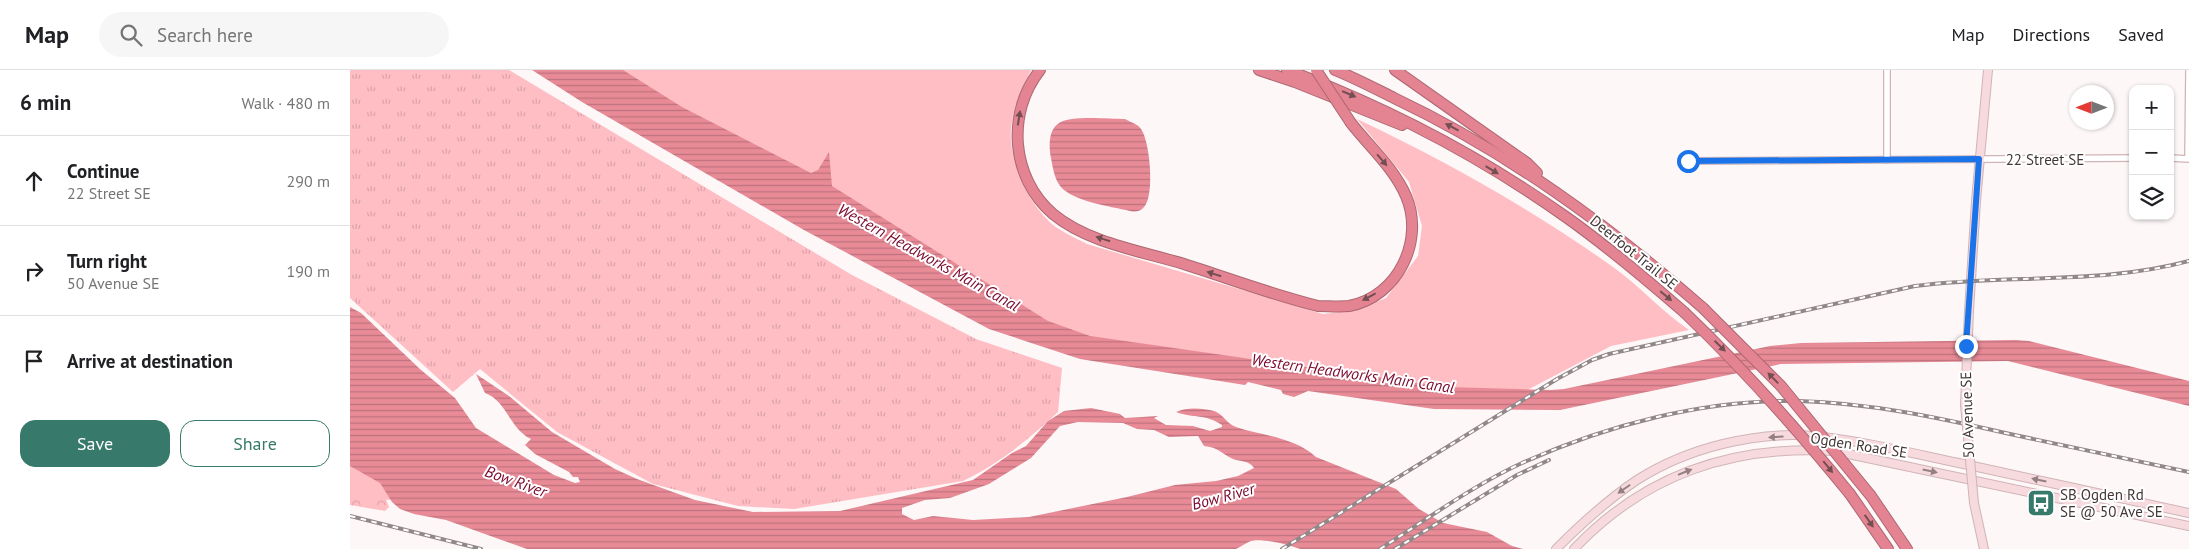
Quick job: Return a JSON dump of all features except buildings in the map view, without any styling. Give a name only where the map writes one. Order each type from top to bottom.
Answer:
[{"type":"highway","points":[[1040,70],[1023,99],[1019,114],[1017,146],[1024,174],[1037,195],[1053,214],[1090,235],[1318,306],[1350,306],[1378,292],[1390,283],[1404,264],[1412,240],[1412,216],[1406,196],[1384,162],[1351,123],[1316,70]]},
{"type":"highway","points":[[1258,70],[1296,82],[1441,139]]},
{"type":"highway","name":"Deerfoot Trail SE","points":[[1287,70],[1366,101],[1441,139],[1565,216],[1684,312],[1726,351],[1770,399],[1850,494],[1888,549]]},
{"type":"highway","name":"Deerfoot Trail SE","points":[[1335,70],[1459,131],[1554,190],[1612,232],[1703,308],[1781,386],[1871,496],[1907,549]]},
{"type":"highway","points":[[1395,70],[1527,163],[1554,190]]},
{"type":"street","points":[[1887,70],[1887,160]]},
{"type":"street","name":"50 Avenue SE","points":[[1984,549],[1974,503],[1965,405],[1979,159],[1988,70]]},
{"type":"street","points":[[2174,158],[2188,158],[2189,70]]},
{"type":"street","name":"22 Street SE","points":[[1688,161],[2129,158]]},
{"type":"street","name":"Ogden Road SE","points":[[1557,548],[1598,509],[1637,480],[1658,468],[1716,447],[1763,438],[1789,436],[1857,442],[2189,513]]},
{"type":"street","name":"Ogden Road SE","points":[[1574,549],[1621,508],[1668,479],[1726,458],[1775,450],[1834,451],[2189,526]]},
{"type":"street","points":[[2176,523],[2189,530]]},
{"type":"green space","points":[[350,70],[509,70],[852,275],[976,339],[1062,368],[1058,412],[1013,450],[989,467],[963,481],[794,509],[738,506],[653,484],[557,432],[480,369],[453,392],[350,298]]},
{"type":"green space","points":[[610,70],[1031,70],[1016,105],[1011,128],[1011,141],[1013,156],[1023,184],[1039,210],[1049,221],[1062,231],[1087,244],[1323,314],[1356,310],[1386,298],[1418,256],[1422,226],[1409,182],[1357,119],[1456,169],[1552,226],[1623,274],[1669,315],[1689,330],[1611,346],[1516,396],[1423,391],[1066,336]]},
{"type":"green space","points":[[350,433],[403,500],[350,499]]},
{"type":"green space","points":[[350,471],[381,487],[389,507],[385,511],[350,505]]},
{"type":"water","name":"Western Headworks Main Canal","points":[[532,70],[623,70],[682,107],[811,173],[818,170],[829,152],[832,186],[1048,321],[1090,336],[1447,387],[1551,390],[1564,389],[1770,346],[1801,343],[2016,340],[2029,341],[2189,381],[2189,406],[2008,361],[1781,364],[1560,410],[1434,409],[1308,391],[1294,397],[1283,394],[1281,390],[1248,382],[1245,385],[1080,359],[989,329],[804,230],[582,102]]},
{"type":"water","points":[[1072,119],[1125,119],[1140,127],[1147,145],[1150,181],[1147,201],[1144,207],[1134,212],[1104,206],[1079,198],[1064,190],[1058,184],[1050,154],[1050,139],[1055,126]]},
{"type":"water","name":"Bow River","points":[[350,307],[361,313],[421,370],[455,398],[476,428],[554,475],[575,483],[580,482],[578,477],[573,477],[569,472],[535,454],[525,445],[531,439],[518,428],[498,402],[485,393],[476,374],[509,396],[552,432],[615,469],[695,500],[753,512],[840,511],[973,480],[1012,453],[1026,446],[1048,421],[1064,411],[1091,408],[1120,414],[1125,418],[1158,416],[1154,418],[1166,425],[1193,426],[1210,431],[1222,427],[1216,421],[1205,417],[1176,412],[1185,409],[1200,409],[1217,412],[1236,427],[1298,445],[1316,457],[1396,489],[1419,509],[1443,523],[1487,532],[1512,546],[1523,549],[1300,549],[1276,542],[1256,540],[1236,549],[527,549],[446,520],[414,514],[400,509],[392,502],[380,483],[350,466]],"holes":[[[1078,422],[1123,423],[1137,429],[1154,430],[1169,437],[1198,436],[1204,446],[1216,449],[1233,459],[1247,462],[1254,468],[1238,476],[1216,481],[1175,485],[1029,517],[973,520],[933,516],[914,520],[902,514],[902,508],[925,500],[950,498],[989,484],[1031,458],[1060,426]]]},
{"type":"railway","points":[[1282,549],[1557,379],[1592,360],[1609,354],[1915,286],[1949,282],[2122,273],[2189,261]]},
{"type":"railway","points":[[1380,549],[1485,482],[1554,449],[1622,426],[1657,417],[1728,404],[1799,401],[1879,408],[1958,422],[2189,472]]},
{"type":"railway","points":[[1395,549],[1517,475],[1549,460]]},
{"type":"railway","points":[[350,516],[481,549]]},
{"type":"place","name":"SB Ogden Rd SE @ 50 Ave SE","points":[[2041,503]]},
{"type":"route","points":[[1688,161],[1979,159],[1966,346]]}]
